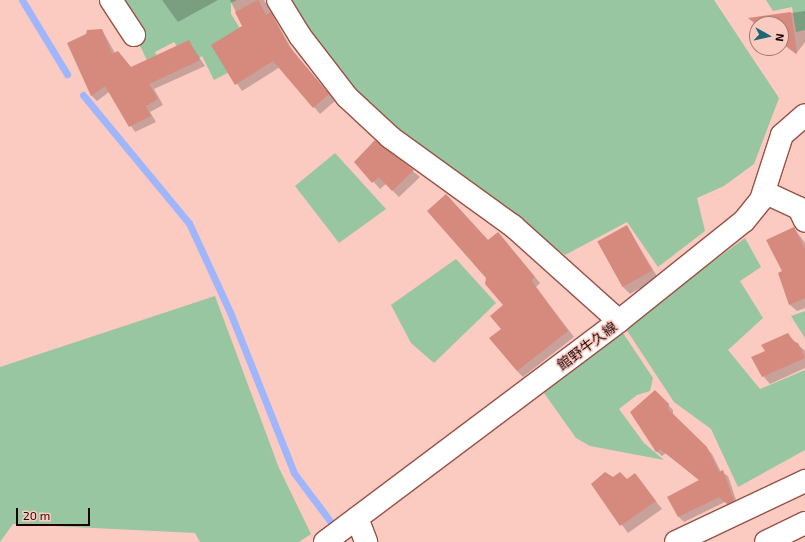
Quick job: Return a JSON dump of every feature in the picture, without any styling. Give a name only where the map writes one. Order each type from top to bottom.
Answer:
[{"type":"main road","points":[[111,0],[134,35]]},
{"type":"main road","points":[[278,0],[300,36],[352,102],[390,137],[512,226],[619,321]]},
{"type":"main road","name":"館野牛久線","points":[[325,542],[619,321],[744,221],[764,192],[782,136],[805,115]]},
{"type":"main road","points":[[764,192],[799,208],[805,221]]},
{"type":"main road","points":[[676,542],[805,481]]},
{"type":"main road","points":[[357,518],[366,542]]},
{"type":"main road","points":[[766,542],[805,523]]},
{"type":"green space","points":[[118,0],[237,0],[231,3],[231,14],[241,30],[251,61],[214,80],[202,56],[190,65],[174,42],[155,52],[165,74],[156,79]]},
{"type":"green space","points":[[291,0],[714,0],[749,53],[749,56],[751,56],[779,98],[754,164],[724,186],[697,198],[705,231],[658,267],[627,222],[565,255],[369,109],[323,57]]},
{"type":"green space","points":[[766,0],[805,0],[805,30],[796,32],[792,7],[773,11]]},
{"type":"green space","points":[[335,153],[386,209],[339,243],[295,186]]},
{"type":"green space","points":[[745,238],[761,267],[740,281],[763,318],[728,350],[760,389],[805,370],[805,450],[738,487],[711,429],[674,402],[624,326]]},
{"type":"green space","points":[[456,259],[496,303],[434,363],[411,343],[391,305]]},
{"type":"green space","points":[[215,296],[279,468],[311,534],[299,542],[200,542],[195,533],[13,524],[0,542],[0,367]]},
{"type":"green space","points":[[805,311],[805,338],[791,316]]},
{"type":"green space","points":[[621,330],[653,378],[650,391],[637,395],[619,409],[644,443],[664,460],[590,446],[576,438],[544,393]]},
{"type":"building","points":[[258,0],[266,15],[271,12],[288,45],[329,94],[313,108],[273,61],[235,85],[211,45],[242,26],[235,12]]},
{"type":"building","points":[[791,12],[797,54],[789,48],[789,16],[762,16]]},
{"type":"building","points":[[102,29],[112,54],[118,51],[131,67],[189,40],[200,60],[149,84],[158,99],[146,106],[151,116],[129,127],[105,86],[91,96],[67,43],[86,34],[87,30]]},
{"type":"building","points":[[375,140],[414,170],[392,191],[379,177],[372,183],[354,162]]},
{"type":"building","points":[[446,194],[488,240],[498,232],[535,277],[531,280],[568,331],[517,371],[489,338],[501,329],[490,316],[503,305],[485,284],[486,278],[427,211]]},
{"type":"building","points":[[627,225],[652,270],[622,287],[597,241]]},
{"type":"building","points":[[794,227],[805,250],[805,298],[789,305],[778,273],[782,271],[766,240]]},
{"type":"building","points":[[788,333],[794,342],[798,343],[805,358],[762,377],[751,357],[765,351],[761,345]]},
{"type":"building","points":[[655,390],[669,404],[668,409],[707,447],[719,472],[723,470],[734,501],[727,504],[719,497],[678,517],[667,497],[699,480],[660,449],[656,452],[630,412]]},
{"type":"building","points":[[605,472],[613,477],[620,472],[627,479],[635,473],[656,501],[620,526],[591,484]]},
{"type":"waterway","points":[[22,0],[67,74]]},
{"type":"waterway","points":[[83,95],[189,223],[230,312],[294,473],[330,521]]}]
